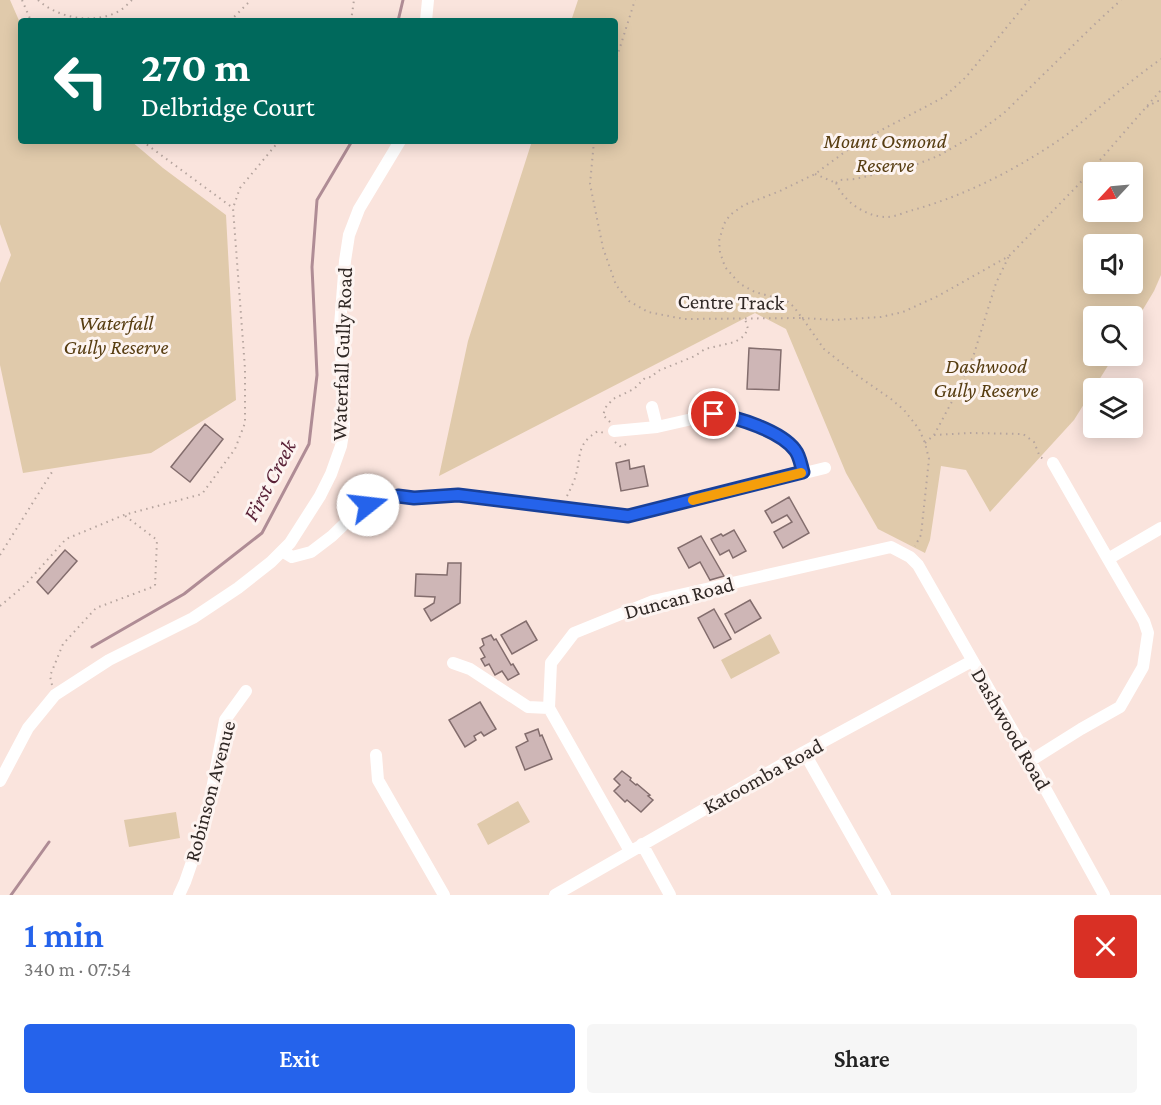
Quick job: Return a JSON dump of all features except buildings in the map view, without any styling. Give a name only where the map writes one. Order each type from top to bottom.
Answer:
[{"type":"street","points":[[426,18],[428,0]]},
{"type":"street","name":"Waterfall Gully Road","points":[[0,781],[28,728],[55,695],[109,660],[193,618],[238,588],[271,562],[290,543],[320,496],[341,446],[344,427],[340,326],[348,244],[359,209],[398,144]]},
{"type":"street","points":[[652,407],[657,427]]},
{"type":"street","points":[[615,431],[657,427],[714,414],[730,416],[781,436],[796,451],[803,472]]},
{"type":"street","points":[[1030,761],[1120,707],[1143,667],[1148,633],[1144,621],[1053,463]]},
{"type":"street","points":[[282,551],[292,557],[311,552],[358,511],[389,498],[458,495],[628,516],[825,468]]},
{"type":"street","points":[[1108,559],[1161,528]]},
{"type":"street","name":"Duncan Road","points":[[549,708],[551,663],[574,633],[653,601],[891,547],[914,561]]},
{"type":"street","name":"Dashwood Road","points":[[914,561],[1030,761],[1104,895]]},
{"type":"street","name":"Katoomba Road","points":[[555,895],[804,752],[972,661]]},
{"type":"street","points":[[453,663],[470,669],[528,706],[549,708],[630,851]]},
{"type":"street","name":"Robinson Avenue","points":[[179,895],[202,833],[225,720],[246,691]]},
{"type":"street","points":[[804,752],[885,895]]},
{"type":"street","points":[[376,755],[378,780],[444,895]]},
{"type":"street","points":[[642,844],[670,895]]},
{"type":"path","points":[[22,0],[30,18]]},
{"type":"path","points":[[38,0],[45,7],[70,18],[98,18],[121,10],[132,0]]},
{"type":"path","points":[[233,18],[251,0]]},
{"type":"path","points":[[351,18],[354,0]]},
{"type":"path","points":[[618,54],[635,0]]},
{"type":"path","name":"Centre Track","points":[[802,318],[787,301],[755,292],[740,284],[725,267],[719,241],[724,224],[730,215],[744,205],[815,174],[857,143],[944,97],[966,77],[1029,0]]},
{"type":"path","points":[[836,183],[839,180],[855,179],[915,165],[938,156],[973,136],[1004,112],[1121,0]]},
{"type":"path","points":[[815,174],[836,183],[838,189],[853,205],[876,216],[889,217],[928,206],[985,183],[1066,135],[1161,59]]},
{"type":"path","points":[[802,318],[834,320],[881,317],[903,312],[938,296],[1009,256],[1080,183],[1161,90]]},
{"type":"path","points":[[1145,108],[1161,101]]},
{"type":"path","points":[[146,144],[233,208]]},
{"type":"path","points":[[0,606],[25,585],[66,539],[124,515],[202,494],[235,449],[245,423],[245,369],[233,208],[240,188],[277,144]]},
{"type":"path","name":"Centre Track","points":[[594,144],[590,184],[603,248],[616,285],[629,301],[648,312],[684,319],[802,318]]},
{"type":"path","points":[[925,443],[934,435],[974,354],[996,283],[1009,256]]},
{"type":"path","points":[[802,318],[824,349],[891,399],[904,410],[919,429],[929,459],[921,535],[914,561]]},
{"type":"path","points":[[560,508],[575,477],[583,443],[598,431],[610,436],[621,447],[628,443],[603,415],[613,399],[634,389],[645,378],[696,356],[705,349],[735,342],[744,336],[748,329],[745,319]]},
{"type":"path","points":[[934,435],[1023,434],[1034,442],[1040,457],[1053,463]]},
{"type":"path","points":[[0,555],[52,472]]},
{"type":"path","points":[[55,695],[50,676],[63,645],[96,608],[155,586],[157,540],[124,515]]},
{"type":"green space","name":"Waterfall Gully Reserve","points":[[0,0],[10,0],[18,18],[18,144],[135,144],[226,215],[236,400],[151,453],[23,473],[0,365],[0,283],[11,255],[0,224]]},
{"type":"green space","name":"Mount Osmond Reserve","points":[[578,0],[1161,0],[1161,275],[1143,309],[1143,306],[1083,306],[1083,366],[1108,366],[1100,378],[1083,378],[1083,406],[1074,420],[990,512],[966,470],[941,466],[930,540],[925,553],[878,529],[846,473],[786,329],[755,313],[439,476],[468,341],[531,144],[618,144],[618,18],[572,18]]},
{"type":"green space","points":[[770,634],[780,653],[731,679],[721,660]]},
{"type":"green space","points":[[518,801],[530,822],[488,845],[477,824]]},
{"type":"green space","points":[[176,812],[180,838],[129,847],[124,820]]},
{"type":"waterway","name":"First Creek","points":[[399,18],[403,0]]},
{"type":"waterway","name":"First Creek","points":[[92,647],[184,594],[262,533],[309,444],[317,375],[312,267],[317,200],[350,144]]},
{"type":"waterway","name":"First Creek","points":[[11,895],[49,842]]},
{"type":"slow traffic","points":[[693,500],[801,473]]},
{"type":"route","points":[[368,505],[398,496],[414,498],[458,495],[628,516],[803,472],[796,451],[781,436],[730,416],[714,414]]},
{"type":"park label","name":"Dashwood Gully Reserve","points":[[986,378]]}]
